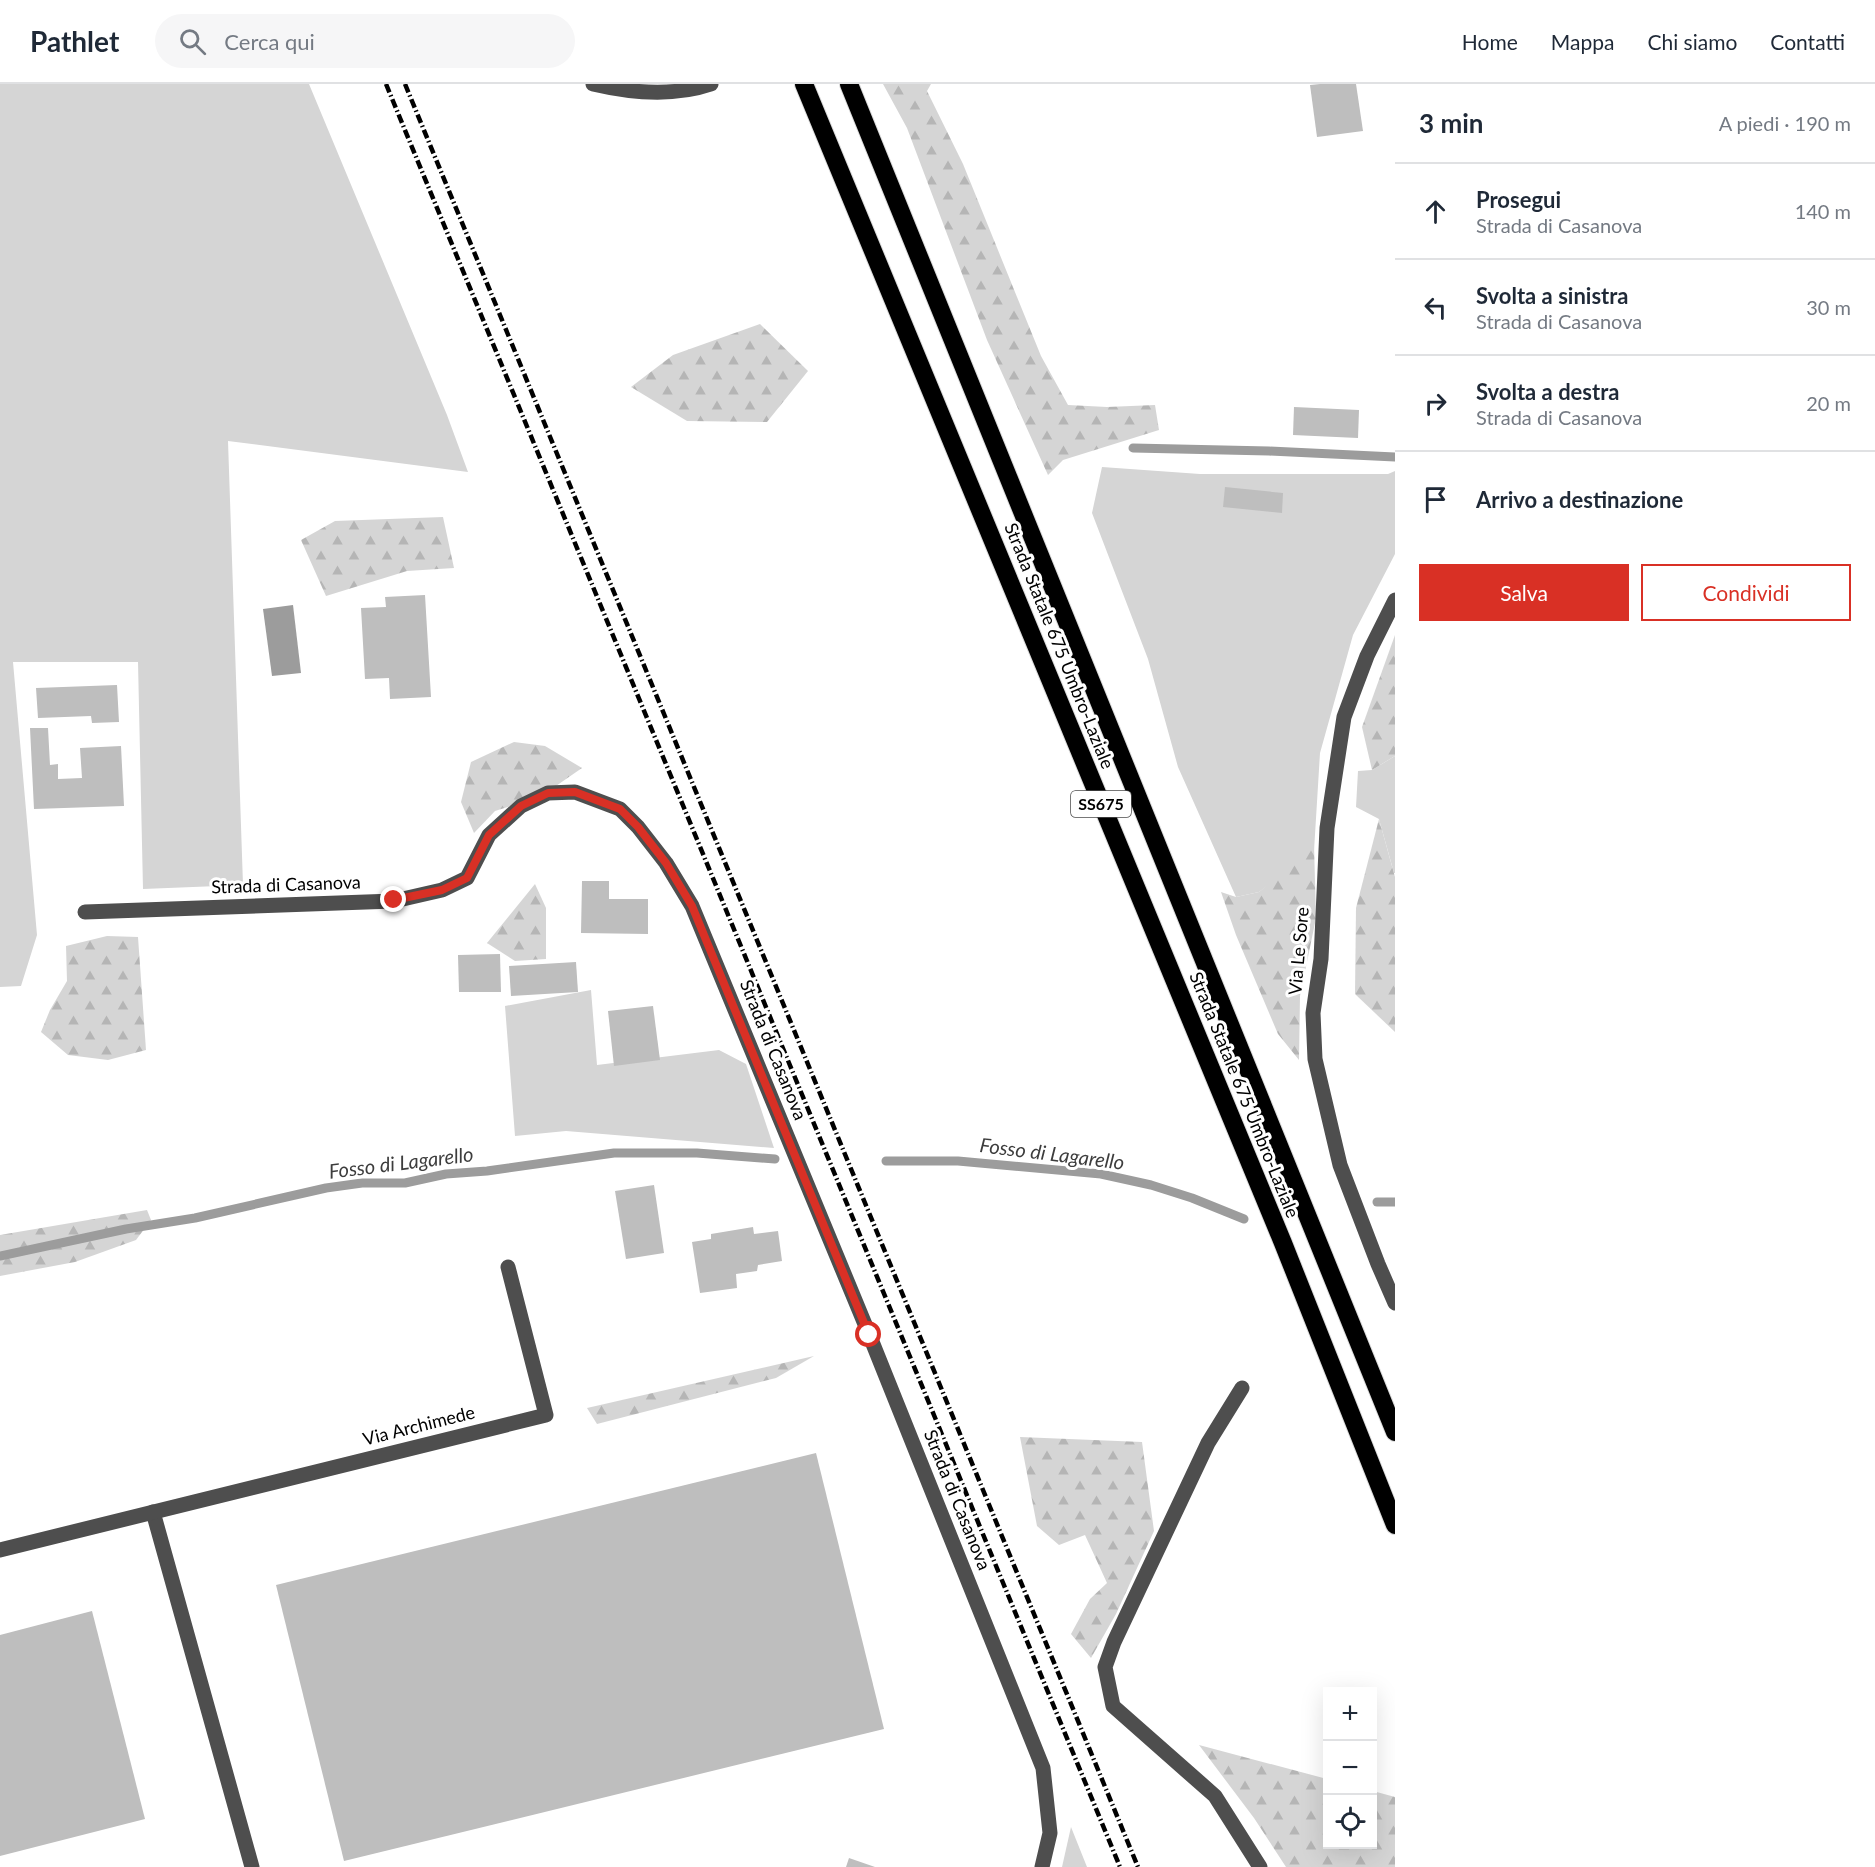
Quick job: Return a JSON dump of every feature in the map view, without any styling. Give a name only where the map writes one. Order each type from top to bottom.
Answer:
[{"type":"highway","name":"Strada Statale 675 Umbro-Laziale","points":[[804,84],[1278,1232],[1395,1525]]},
{"type":"highway","name":"Strada Statale 675 Umbro-Laziale","points":[[849,84],[1395,1432]]},
{"type":"street","points":[[593,84],[617,90],[645,92],[684,91],[703,85]]},
{"type":"street","name":"Via Le Sore","points":[[1395,600],[1367,656],[1344,717],[1327,828],[1321,959],[1312,1013],[1315,1059],[1340,1165],[1395,1303]]},
{"type":"street","name":"Strada di Casanova","points":[[85,912],[394,900],[442,890],[467,878],[489,835],[521,806],[548,793],[575,792],[620,809],[638,827],[666,863],[692,906],[865,1323],[1043,1768],[1050,1833],[1042,1867]]},
{"type":"street","name":"Via Archimede","points":[[0,1550],[546,1415],[508,1266]]},
{"type":"street","points":[[1242,1388],[1208,1443],[1114,1642],[1105,1667],[1113,1706],[1215,1796],[1260,1867]]},
{"type":"street","points":[[153,1512],[252,1867]]},
{"type":"green space","points":[[0,84],[309,84],[447,415],[468,472],[228,441],[243,885],[143,889],[138,662],[13,662],[37,935],[21,986],[0,987]]},
{"type":"green space","points":[[883,84],[931,84],[927,91],[963,164],[1041,356],[1068,405],[1107,407],[1155,405],[1159,430],[1063,460],[1048,475],[987,340],[907,128]]},
{"type":"green space","points":[[760,324],[808,371],[767,422],[687,421],[631,387],[673,355]]},
{"type":"green space","points":[[1102,467],[1200,474],[1388,474],[1395,471],[1395,554],[1353,635],[1320,753],[1314,851],[1259,892],[1236,897],[1178,767],[1148,659],[1092,513]]},
{"type":"green space","points":[[443,517],[454,568],[407,571],[326,596],[301,540],[335,521]]},
{"type":"green space","points":[[1395,635],[1395,756],[1372,770],[1362,727]]},
{"type":"green space","points":[[514,742],[545,746],[582,768],[540,797],[495,811],[474,833],[461,802],[471,762]]},
{"type":"green space","points":[[1395,756],[1394,873],[1379,819],[1356,807],[1358,771],[1372,770]]},
{"type":"green space","points":[[1379,819],[1395,877],[1395,1032],[1355,994],[1356,908]]},
{"type":"green space","points":[[1314,845],[1316,918],[1300,996],[1299,1060],[1278,1034],[1236,935],[1221,892],[1236,897],[1259,892]]},
{"type":"green space","points":[[535,884],[546,908],[546,959],[515,961],[487,943]]},
{"type":"green space","points":[[107,936],[138,937],[146,1050],[108,1060],[68,1055],[41,1032],[50,1010],[67,981],[66,946]]},
{"type":"green space","points":[[591,990],[597,1065],[719,1050],[746,1064],[774,1148],[566,1131],[515,1136],[505,1006]]},
{"type":"green space","points":[[147,1210],[151,1220],[136,1240],[75,1262],[0,1276],[0,1235]]},
{"type":"green space","points":[[814,1356],[776,1378],[597,1424],[587,1408]]},
{"type":"green space","points":[[1020,1437],[1142,1442],[1154,1531],[1116,1614],[1091,1658],[1071,1634],[1090,1599],[1107,1583],[1085,1535],[1059,1545],[1037,1526]]},
{"type":"green space","points":[[1199,1745],[1323,1778],[1323,1849],[1377,1849],[1377,1792],[1395,1797],[1395,1867],[1286,1867],[1254,1818]]},
{"type":"green space","points":[[1071,1827],[1087,1867],[1062,1867]]},
{"type":"shaded area","points":[[293,605],[301,673],[272,676],[263,609]]},
{"type":"building","points":[[1356,84],[1363,131],[1317,137],[1310,85]]},
{"type":"building","points":[[1294,407],[1359,410],[1358,438],[1293,435]]},
{"type":"building","points":[[1225,487],[1283,493],[1282,513],[1223,507]]},
{"type":"building","points":[[425,595],[431,697],[390,699],[389,678],[365,679],[361,608],[386,607],[385,597]]},
{"type":"building","points":[[117,685],[119,722],[92,723],[91,716],[38,718],[36,688]]},
{"type":"building","points":[[30,728],[48,728],[50,765],[58,764],[58,779],[82,778],[80,748],[121,746],[124,806],[34,809]]},
{"type":"building","points":[[582,881],[609,881],[609,899],[648,899],[648,934],[581,933]]},
{"type":"building","points":[[500,954],[501,992],[459,992],[458,955]]},
{"type":"building","points":[[576,962],[578,992],[511,996],[509,966]]},
{"type":"building","points":[[653,1006],[660,1060],[614,1066],[608,1011]]},
{"type":"building","points":[[654,1185],[664,1253],[626,1259],[615,1191]]},
{"type":"building","points":[[753,1227],[754,1234],[778,1231],[782,1261],[758,1265],[757,1271],[736,1274],[737,1288],[700,1293],[692,1242],[711,1239],[711,1234]]},
{"type":"building","points":[[816,1453],[884,1729],[344,1861],[276,1585]]},
{"type":"building","points":[[92,1611],[145,1819],[0,1856],[0,1635]]},
{"type":"building","points":[[849,1858],[875,1867],[846,1867]]},
{"type":"waterway","points":[[1133,448],[1395,457]]},
{"type":"waterway","name":"Fosso di Lagarello","points":[[0,1256],[126,1229],[195,1218],[326,1188],[362,1183],[405,1183],[446,1174],[487,1171],[614,1153],[697,1153],[775,1159]]},
{"type":"waterway","name":"Fosso di Lagarello","points":[[886,1161],[958,1161],[1101,1174],[1151,1185],[1192,1198],[1244,1219]]},
{"type":"waterway","name":"Fosso di Lagarello","points":[[1377,1202],[1395,1202]]},
{"type":"railway","points":[[386,84],[1120,1867]]},
{"type":"railway","points":[[405,84],[1138,1867]]},
{"type":"route","points":[[394,900],[442,890],[467,878],[489,835],[521,806],[548,793],[575,792],[620,809],[638,827],[666,863],[692,906],[869,1335]]}]
